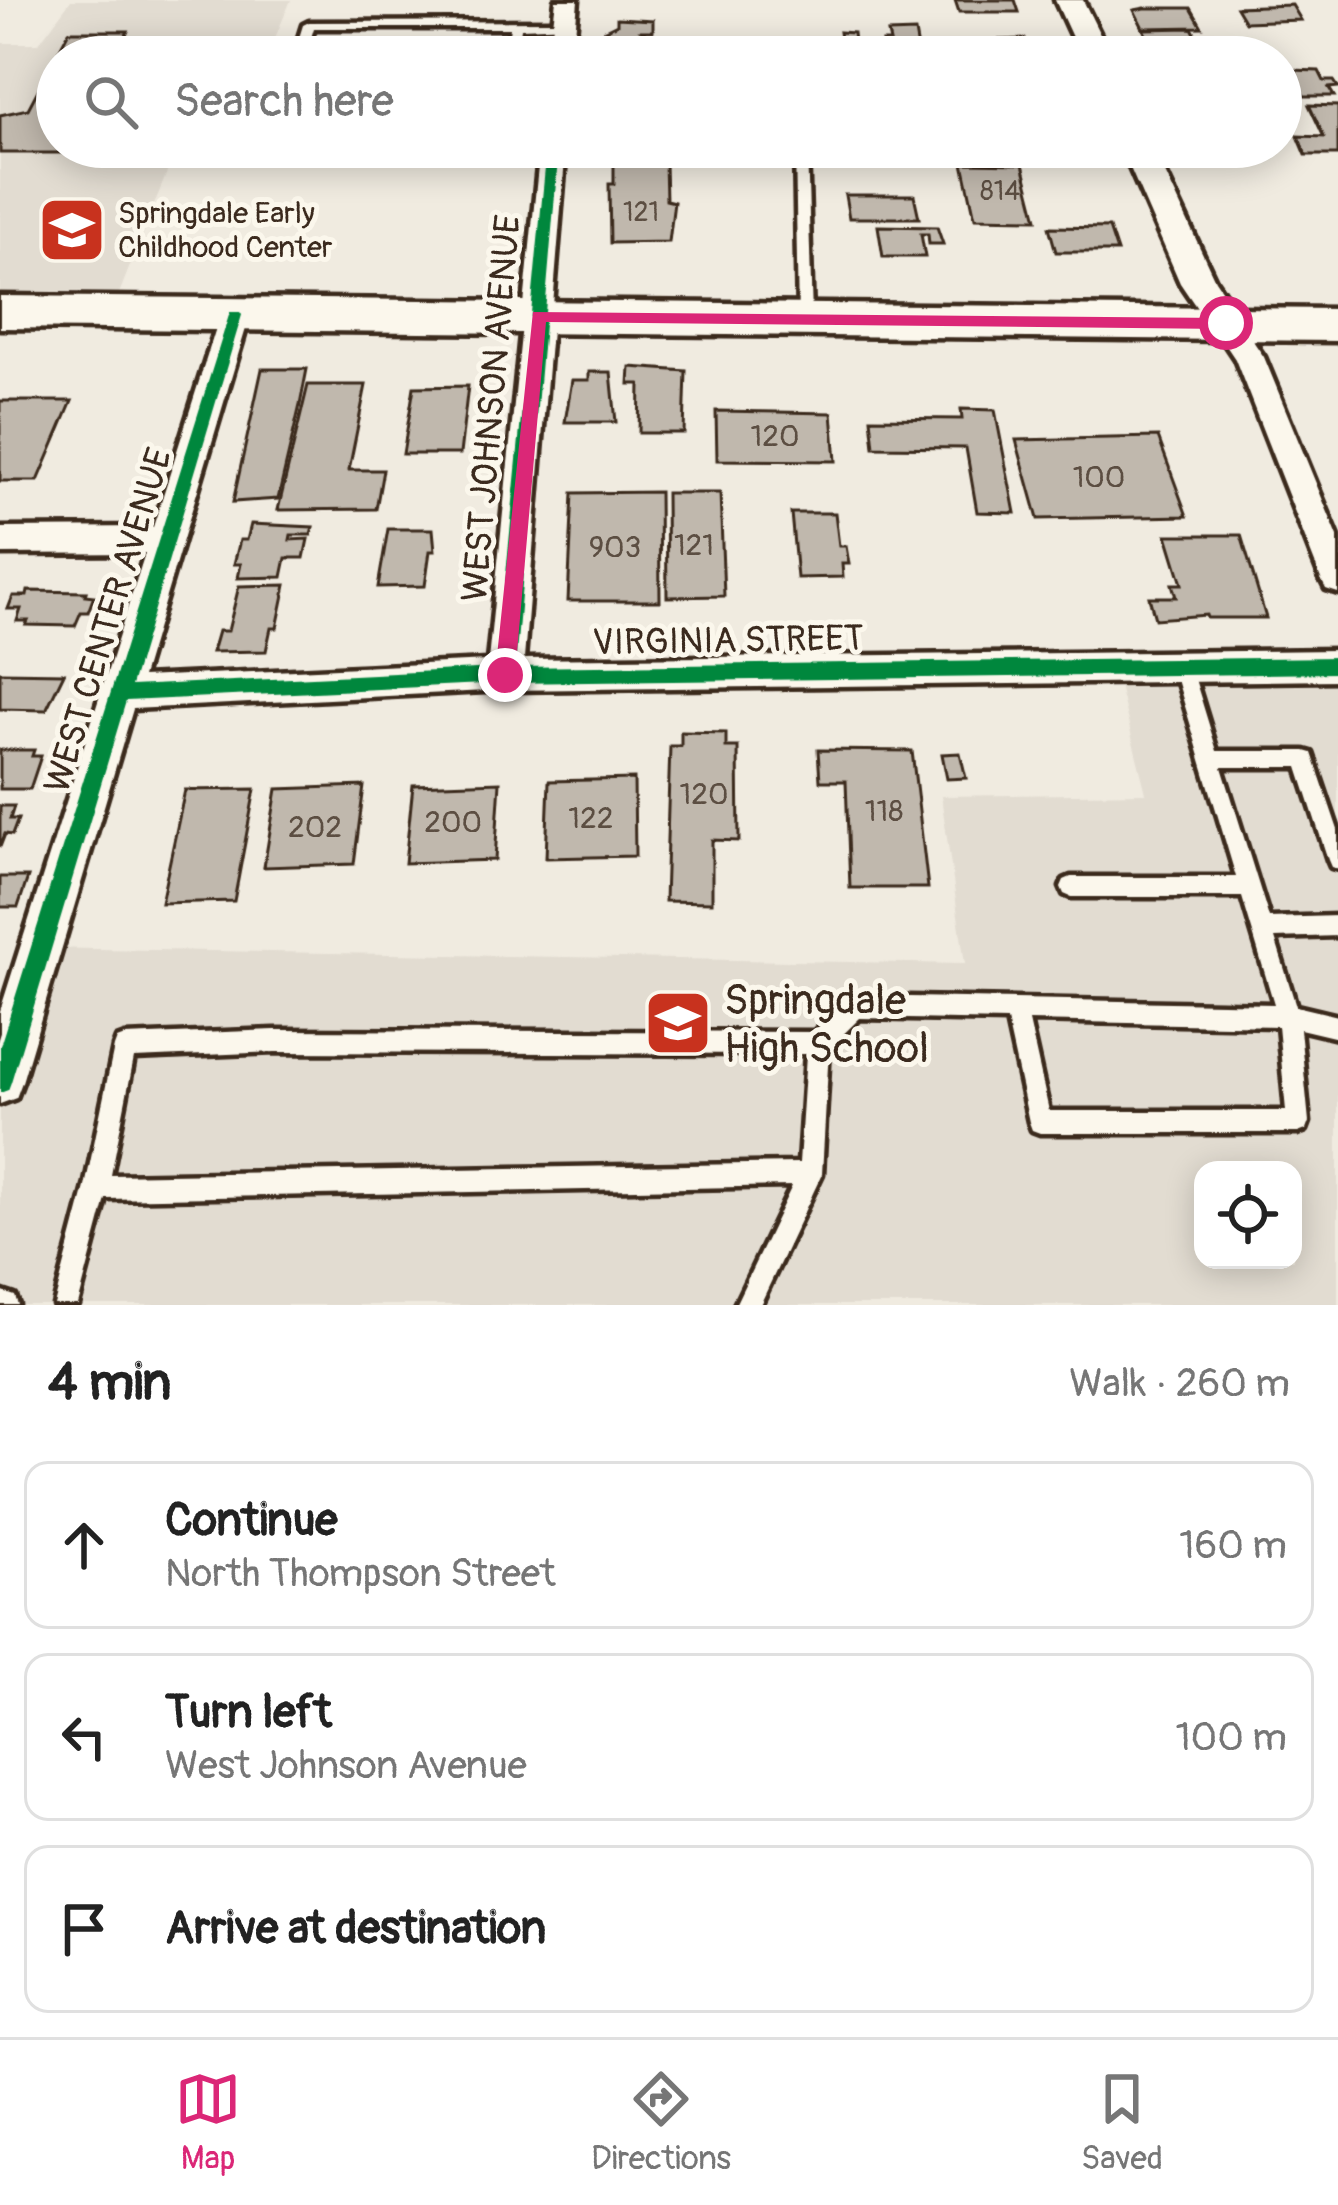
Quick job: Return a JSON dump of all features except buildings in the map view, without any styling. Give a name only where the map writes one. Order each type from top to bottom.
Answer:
[{"type":"main road","points":[[0,312],[1338,325]]},
{"type":"street","points":[[1069,0],[1086,36]]},
{"type":"street","name":"WEST JOHNSON AVENUE","points":[[505,675],[551,168]]},
{"type":"street","points":[[1146,168],[1198,283],[1249,357],[1338,579]]},
{"type":"street","name":"WEST CENTER AVENUE","points":[[0,1082],[235,315]]},
{"type":"street","points":[[0,541],[166,540]]},
{"type":"street","name":"VIRGINIA STREET","points":[[119,694],[505,675],[1338,665]]},
{"type":"lane","points":[[305,36],[309,25],[516,24],[566,12]]},
{"type":"lane","points":[[514,36],[516,24]]},
{"type":"lane","points":[[801,168],[805,319]]},
{"type":"lane","points":[[1015,1008],[1040,1121],[1298,1122],[1288,1015],[1182,666]]},
{"type":"lane","points":[[1211,759],[1305,759],[1338,860]]},
{"type":"lane","points":[[1071,887],[1250,887]]},
{"type":"lane","points":[[1261,928],[1338,926]]},
{"type":"lane","points":[[747,1305],[810,1174],[818,1043],[856,1007],[1288,1015],[1338,1027]]},
{"type":"lane","points":[[65,1305],[97,1186],[125,1047],[275,1041],[818,1043]]},
{"type":"lane","points":[[97,1186],[810,1174]]},
{"type":"shaded area","name":"Springdale Early Childhood Center","points":[[71,0],[291,0],[276,36],[44,36]]},
{"type":"shaded area","name":"Springdale Early Childhood Center","points":[[0,43],[36,43],[36,168],[169,168],[111,314],[0,312]]},
{"type":"shaded area","name":"Springdale High School","points":[[1338,665],[1338,1305],[0,1305],[0,1082],[41,948],[965,964],[941,796],[1146,793],[1114,666]]},
{"type":"cycle path","points":[[505,675],[551,168]]},
{"type":"cycle path","points":[[0,1082],[235,315]]},
{"type":"cycle path","points":[[119,694],[505,675],[1338,665]]},
{"type":"place","name":"Springdale Early Childhood Center","points":[[72,230]]},
{"type":"place","name":"Springdale High School","points":[[678,1023]]},
{"type":"route","points":[[505,675],[538,316],[1226,323]]}]
